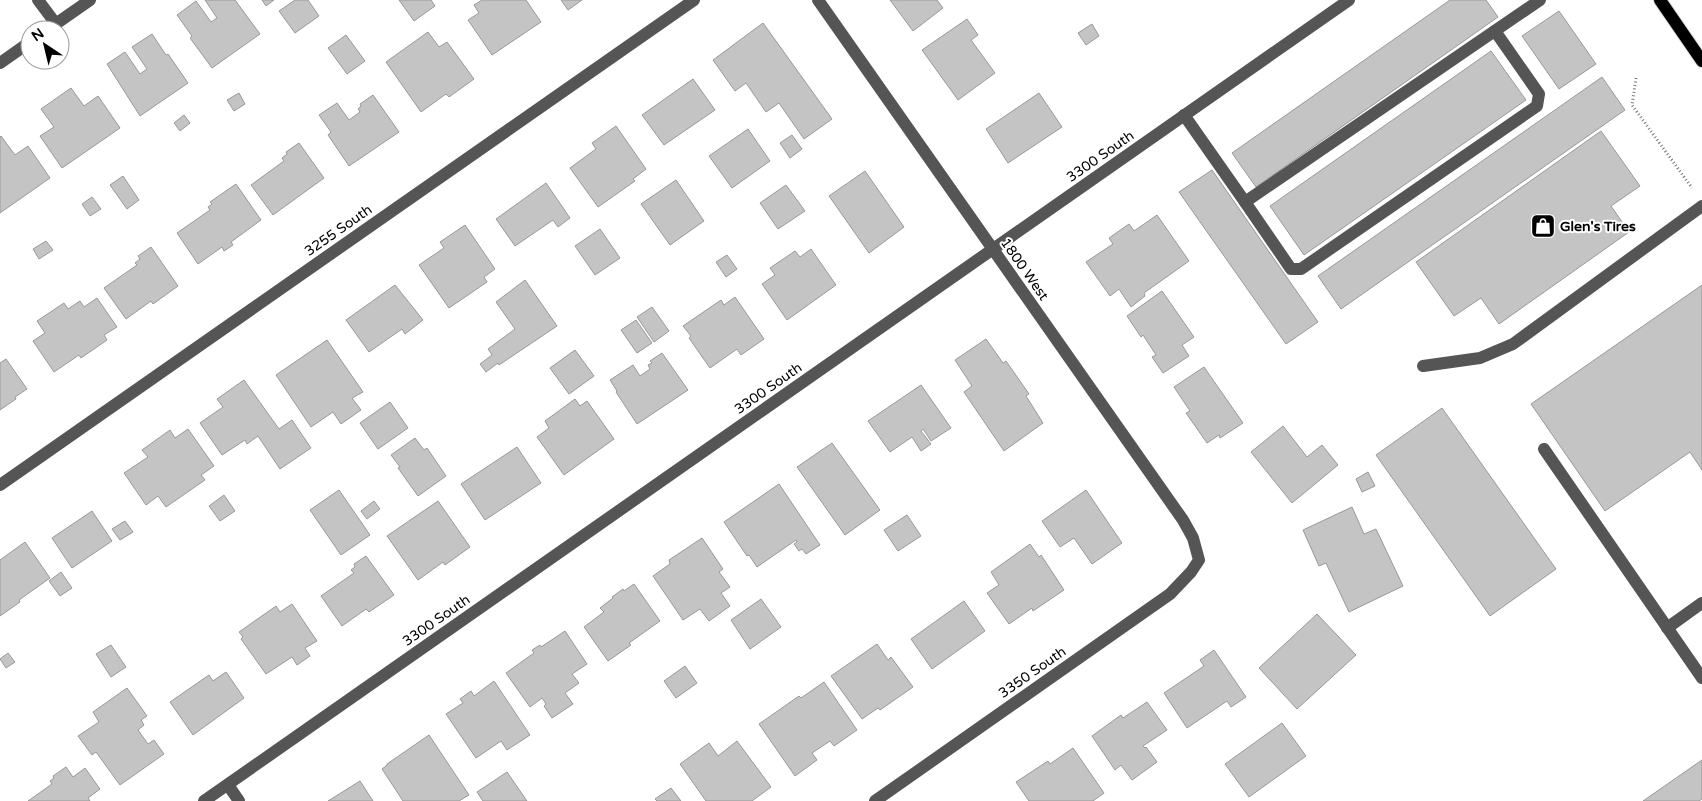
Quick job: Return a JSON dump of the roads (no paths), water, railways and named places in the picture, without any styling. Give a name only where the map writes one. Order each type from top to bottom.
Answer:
[{"type":"main road","points":[[1660,0],[1702,60]]},
{"type":"street","points":[[38,0],[48,20]]},
{"type":"street","points":[[61,20],[90,0]]},
{"type":"street","name":"3255 South","points":[[0,485],[694,0]]},
{"type":"street","name":"1800 West","points":[[818,0],[1183,520],[1195,543],[1199,560]]},
{"type":"street","name":"3300 South","points":[[204,801],[1349,0]]},
{"type":"street","points":[[1245,202],[1540,0]]},
{"type":"street","points":[[1184,115],[1291,269],[1300,269],[1537,106],[1539,94],[1495,31]]},
{"type":"street","points":[[0,63],[20,49]]},
{"type":"street","points":[[1423,366],[1480,358],[1513,344],[1702,206]]},
{"type":"street","points":[[1544,449],[1702,678]]},
{"type":"street","name":"3350 South","points":[[875,801],[1170,594],[1191,572],[1199,560]]},
{"type":"street","points":[[1667,628],[1702,604]]},
{"type":"street","points":[[228,785],[239,801]]},
{"type":"place","name":"Glen's Tires","points":[[1543,226]]}]
